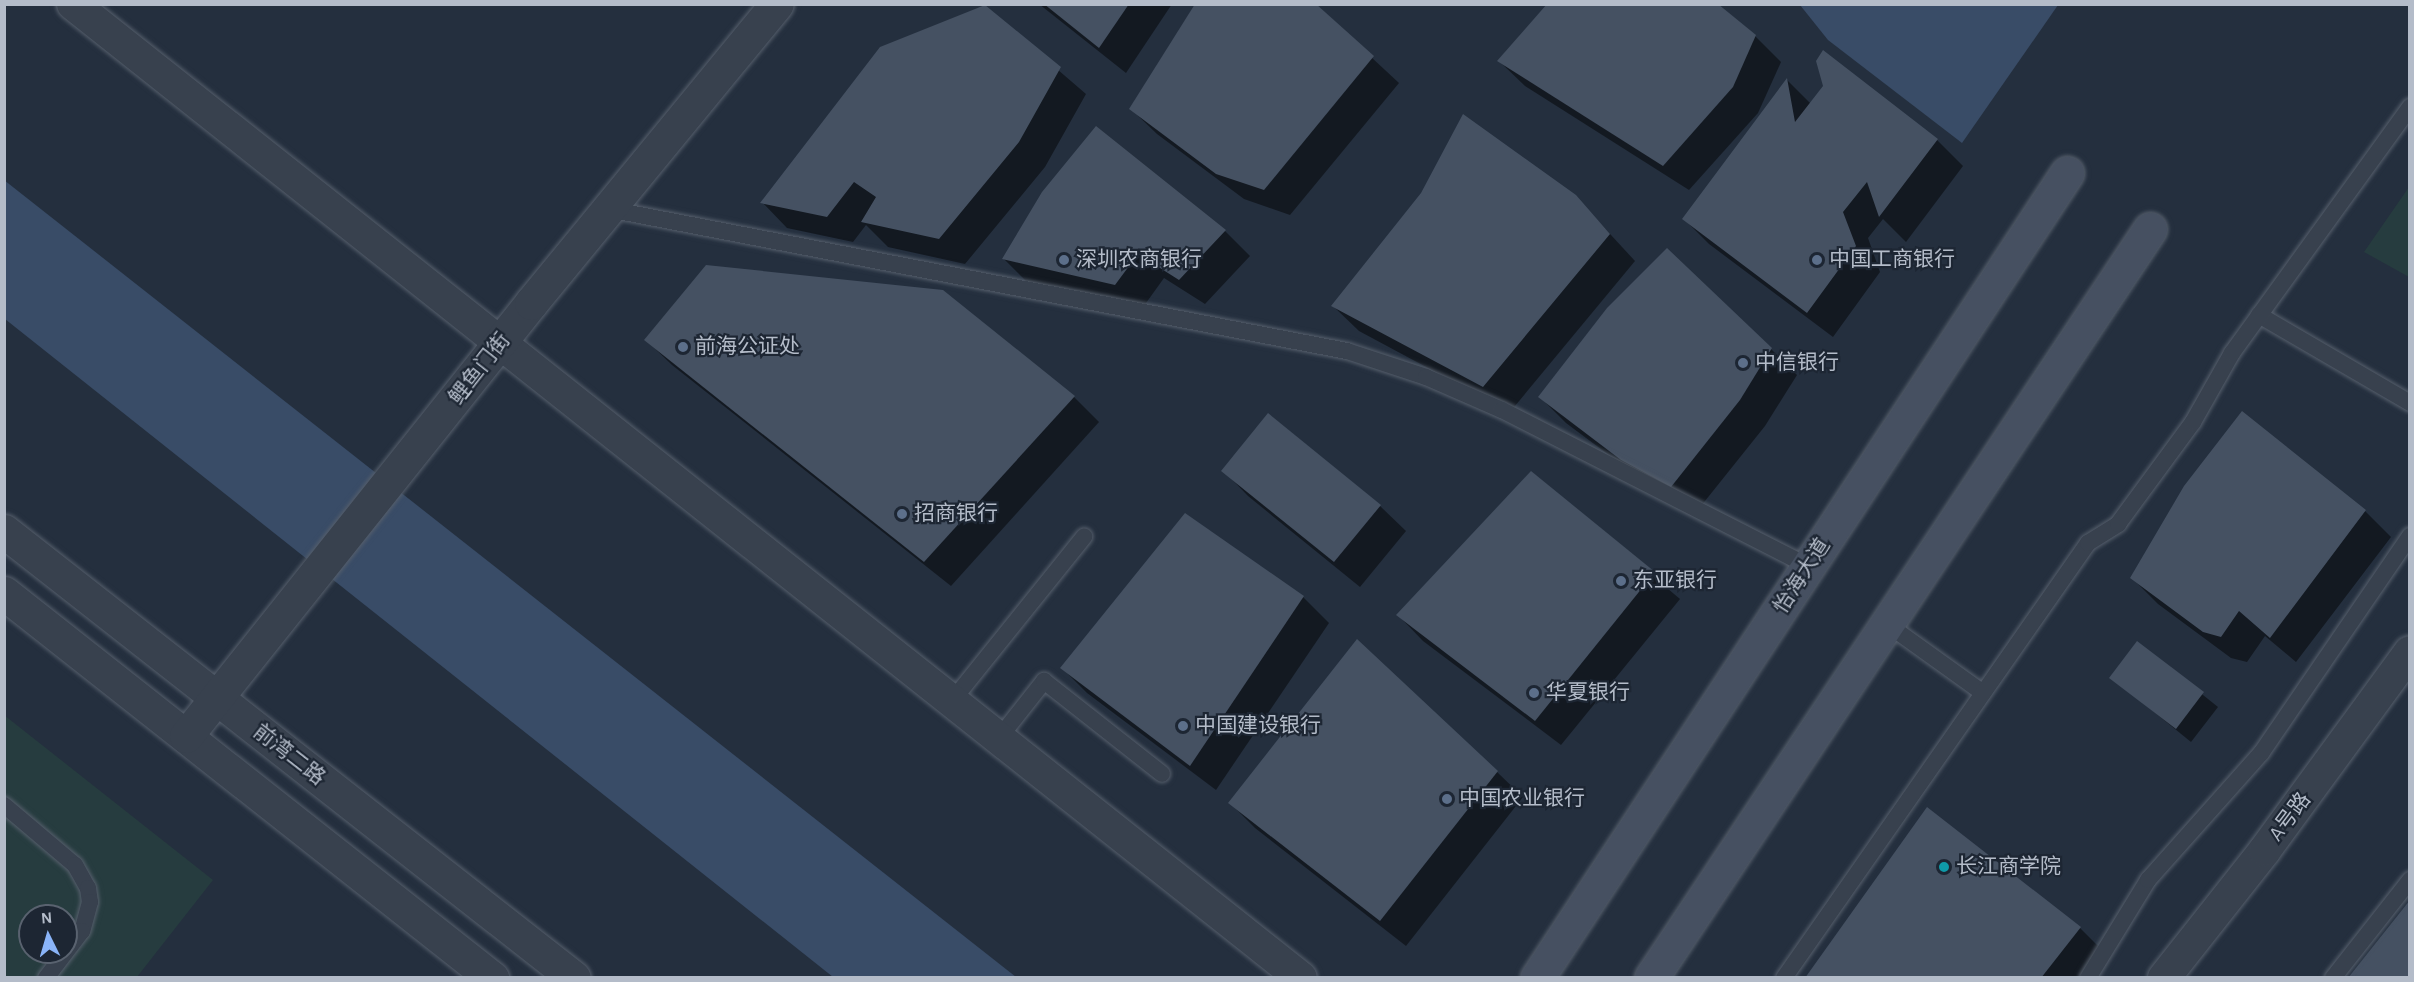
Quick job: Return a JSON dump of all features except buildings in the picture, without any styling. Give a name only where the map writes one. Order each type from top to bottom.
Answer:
[{"type":"main road","name":"怡海大道","points":[[1537,978],[2067,173]]},
{"type":"main road","points":[[1651,978],[2150,229]]},
{"type":"street","points":[[73,4],[1301,978]]},
{"type":"street","name":"鲤鱼门街","points":[[186,736],[608,208],[777,4]]},
{"type":"street","name":"前湾二路","points":[[4,531],[574,978]]},
{"type":"street","points":[[4,593],[492,978]]},
{"type":"street","name":"A号路","points":[[2164,978],[2329,765],[2409,652]]},
{"type":"lane","points":[[1784,978],[2088,543],[2118,524],[2193,422],[2232,353],[2409,106]]},
{"type":"lane","points":[[608,208],[1347,351],[1426,377],[1502,410],[1808,566]]},
{"type":"lane","points":[[2259,315],[2409,403]]},
{"type":"lane","points":[[2088,978],[2148,880],[2262,752],[2409,536]]},
{"type":"lane","points":[[952,701],[1084,537]]},
{"type":"lane","points":[[1887,624],[1983,693]]},
{"type":"lane","points":[[999,738],[1044,681],[1162,774]]},
{"type":"lane","points":[[4,805],[75,865],[88,888],[90,902],[82,931],[46,978]]},
{"type":"lane","points":[[2333,978],[2409,880]]},
{"type":"green space","points":[[2409,187],[2410,277],[2364,252]]},
{"type":"green space","points":[[4,715],[213,880],[137,977],[5,977]]},
{"type":"water","points":[[1800,5],[2058,5],[1962,143],[1828,40]]},
{"type":"water","points":[[4,180],[1016,977],[833,977],[5,319]]},
{"type":"place","name":"深圳农商银行","points":[[1064,260]]},
{"type":"place","name":"中国工商银行","points":[[1817,260]]},
{"type":"place","name":"前海公证处","points":[[683,347]]},
{"type":"place","name":"中信银行","points":[[1743,363]]},
{"type":"place","name":"招商银行","points":[[902,514]]},
{"type":"place","name":"东亚银行","points":[[1621,581]]},
{"type":"place","name":"华夏银行","points":[[1534,693]]},
{"type":"place","name":"中国建设银行","points":[[1183,726]]},
{"type":"place","name":"中国农业银行","points":[[1447,799]]},
{"type":"place","name":"长江商学院","points":[[1944,867]]}]
